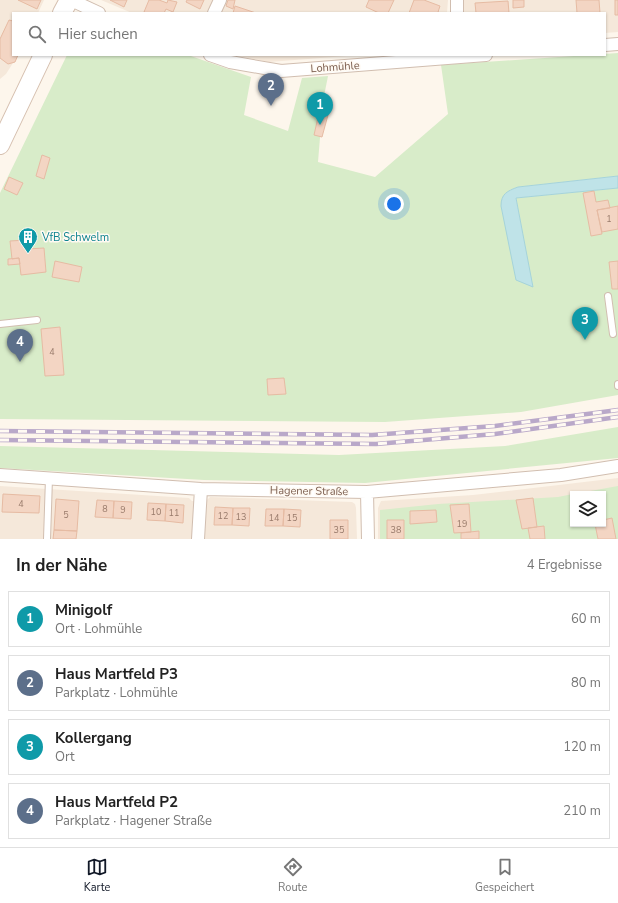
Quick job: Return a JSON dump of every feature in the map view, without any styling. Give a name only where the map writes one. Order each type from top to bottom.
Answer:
[{"type":"main road","points":[[63,12],[70,0]]},
{"type":"main road","points":[[2,134],[41,56]]},
{"type":"street","points":[[70,0],[97,12]]},
{"type":"street","points":[[214,12],[220,0]]},
{"type":"street","points":[[457,12],[458,0]]},
{"type":"street","points":[[606,45],[618,44]]},
{"type":"street","name":"Lohmühle","points":[[213,56],[230,62],[281,71],[457,56]]},
{"type":"street","name":"Hagener Straße","points":[[0,475],[201,489],[367,492],[553,475],[618,466]]},
{"type":"street","points":[[198,539],[201,489]]},
{"type":"street","points":[[367,492],[368,539]]},
{"type":"lane","points":[[608,296],[612,334]]},
{"type":"lane","points":[[0,324],[37,320]]},
{"type":"lane","points":[[47,539],[49,478]]},
{"type":"shaded area","points":[[0,0],[44,0],[38,12],[12,12],[12,56],[17,56],[6,74],[0,79]]},
{"type":"shaded area","points":[[101,0],[448,0],[447,12],[130,12]]},
{"type":"shaded area","points":[[463,0],[618,0],[618,32],[606,33],[606,12],[462,12]]},
{"type":"shaded area","points":[[238,56],[346,56],[269,62]]},
{"type":"shaded area","points":[[618,478],[618,539],[378,539],[378,508],[381,501],[473,495]]},
{"type":"shaded area","points":[[0,486],[189,498],[192,501],[206,501],[210,497],[352,502],[355,504],[356,508],[357,539],[0,539]]},
{"type":"green space","points":[[618,53],[618,176],[518,187],[510,190],[532,287],[516,198],[618,188],[618,395],[521,412],[385,422],[0,419],[0,193],[67,56],[191,56],[251,77],[244,115],[288,131],[302,78],[328,76],[323,101],[318,162],[375,177],[448,114],[441,65],[574,56],[606,56],[606,54]]},
{"type":"green space","points":[[618,427],[618,458],[365,483],[204,480],[0,468],[0,446],[339,455],[505,446]]},
{"type":"green space","points":[[618,486],[618,539],[380,539],[380,510],[438,504],[558,497],[570,495],[570,527],[606,527],[606,491],[590,491]]},
{"type":"water","points":[[618,176],[618,188],[516,198],[533,287],[516,280],[501,206],[503,196],[518,187]]},
{"type":"building","points":[[18,0],[41,0],[37,9]]},
{"type":"building","points":[[110,0],[127,0],[124,7]]},
{"type":"building","points":[[149,0],[159,0],[167,3],[168,0],[177,2],[173,12],[166,9],[164,12],[144,12]]},
{"type":"building","points":[[187,0],[204,0],[200,9],[186,2]]},
{"type":"building","points":[[228,0],[235,0],[233,9],[226,6]]},
{"type":"building","points":[[369,0],[394,0],[388,12],[377,12],[366,7]]},
{"type":"building","points":[[414,0],[424,0],[440,6],[438,12],[409,12]]},
{"type":"building","points":[[513,0],[524,0],[524,7],[513,8]]},
{"type":"building","points":[[576,0],[599,0],[600,12],[577,12]]},
{"type":"building","points":[[615,0],[618,0],[618,15],[615,15]]},
{"type":"building","points":[[508,1],[509,12],[476,12],[475,3]]},
{"type":"building","points":[[235,6],[253,12],[233,12]]},
{"type":"building","points":[[9,20],[12,21],[12,56],[18,56],[15,62],[8,64],[0,58],[0,39]]},
{"type":"building","points":[[319,113],[328,115],[322,137],[314,135]]},
{"type":"building","points":[[42,155],[50,158],[44,179],[36,176]]},
{"type":"building","points":[[9,177],[23,183],[17,195],[4,189]]},
{"type":"building","points":[[594,191],[596,202],[608,200],[610,208],[597,210],[602,234],[591,236],[583,193]]},
{"type":"building","points":[[618,206],[618,229],[602,232],[597,210]]},
{"type":"building","name":"VfB Schwelm","points":[[26,240],[27,249],[44,248],[46,272],[21,275],[19,258],[12,259],[10,241]]},
{"type":"building","points":[[19,258],[20,264],[8,265],[8,259]]},
{"type":"building","points":[[55,261],[82,267],[79,282],[52,277]]},
{"type":"building","points":[[618,261],[618,289],[612,289],[609,262]]},
{"type":"building","points":[[596,315],[597,326],[589,327],[588,316]]},
{"type":"building","points":[[60,327],[64,375],[45,376],[41,329]]},
{"type":"building","points":[[284,378],[286,394],[268,395],[267,379]]},
{"type":"building","points":[[3,494],[40,496],[39,513],[2,512]]},
{"type":"building","points":[[533,498],[537,527],[522,529],[516,500]]},
{"type":"building","points":[[56,499],[79,501],[77,531],[54,530]]},
{"type":"building","points":[[97,500],[114,501],[113,518],[95,517]]},
{"type":"building","points":[[114,501],[132,502],[131,519],[113,518]]},
{"type":"building","points":[[148,503],[166,504],[165,521],[147,520]]},
{"type":"building","points":[[166,504],[184,505],[183,523],[165,521]]},
{"type":"building","points":[[469,504],[471,532],[454,533],[450,505]]},
{"type":"building","points":[[215,507],[233,508],[232,525],[214,525]]},
{"type":"building","points":[[233,508],[250,508],[249,526],[232,525]]},
{"type":"building","points":[[266,509],[284,509],[283,526],[265,526]]},
{"type":"building","points":[[284,509],[301,510],[300,527],[283,526]]},
{"type":"building","points":[[436,510],[437,522],[410,524],[410,511]]},
{"type":"building","points":[[612,518],[616,539],[598,539],[596,527],[606,527],[606,519]]},
{"type":"building","points":[[330,520],[348,520],[348,539],[330,539]]},
{"type":"building","points":[[387,520],[404,520],[404,539],[387,539]]},
{"type":"building","points":[[544,526],[545,539],[530,539],[528,528]]},
{"type":"building","points":[[54,530],[77,531],[76,539],[53,539]]},
{"type":"building","points":[[479,531],[479,539],[461,539],[461,533]]},
{"type":"railway","points":[[0,431],[372,435],[495,426],[618,410]]},
{"type":"railway","points":[[0,440],[376,444],[495,434],[618,417]]},
{"type":"place","name":"Haus Martfeld P3","points":[[271,106]]},
{"type":"place","name":"Minigolf","points":[[320,125]]},
{"type":"place","name":"VfB Schwelm","points":[[28,254]]},
{"type":"place","name":"Kollergang","points":[[585,340]]},
{"type":"place","name":"Haus Martfeld P2","points":[[20,362]]}]
